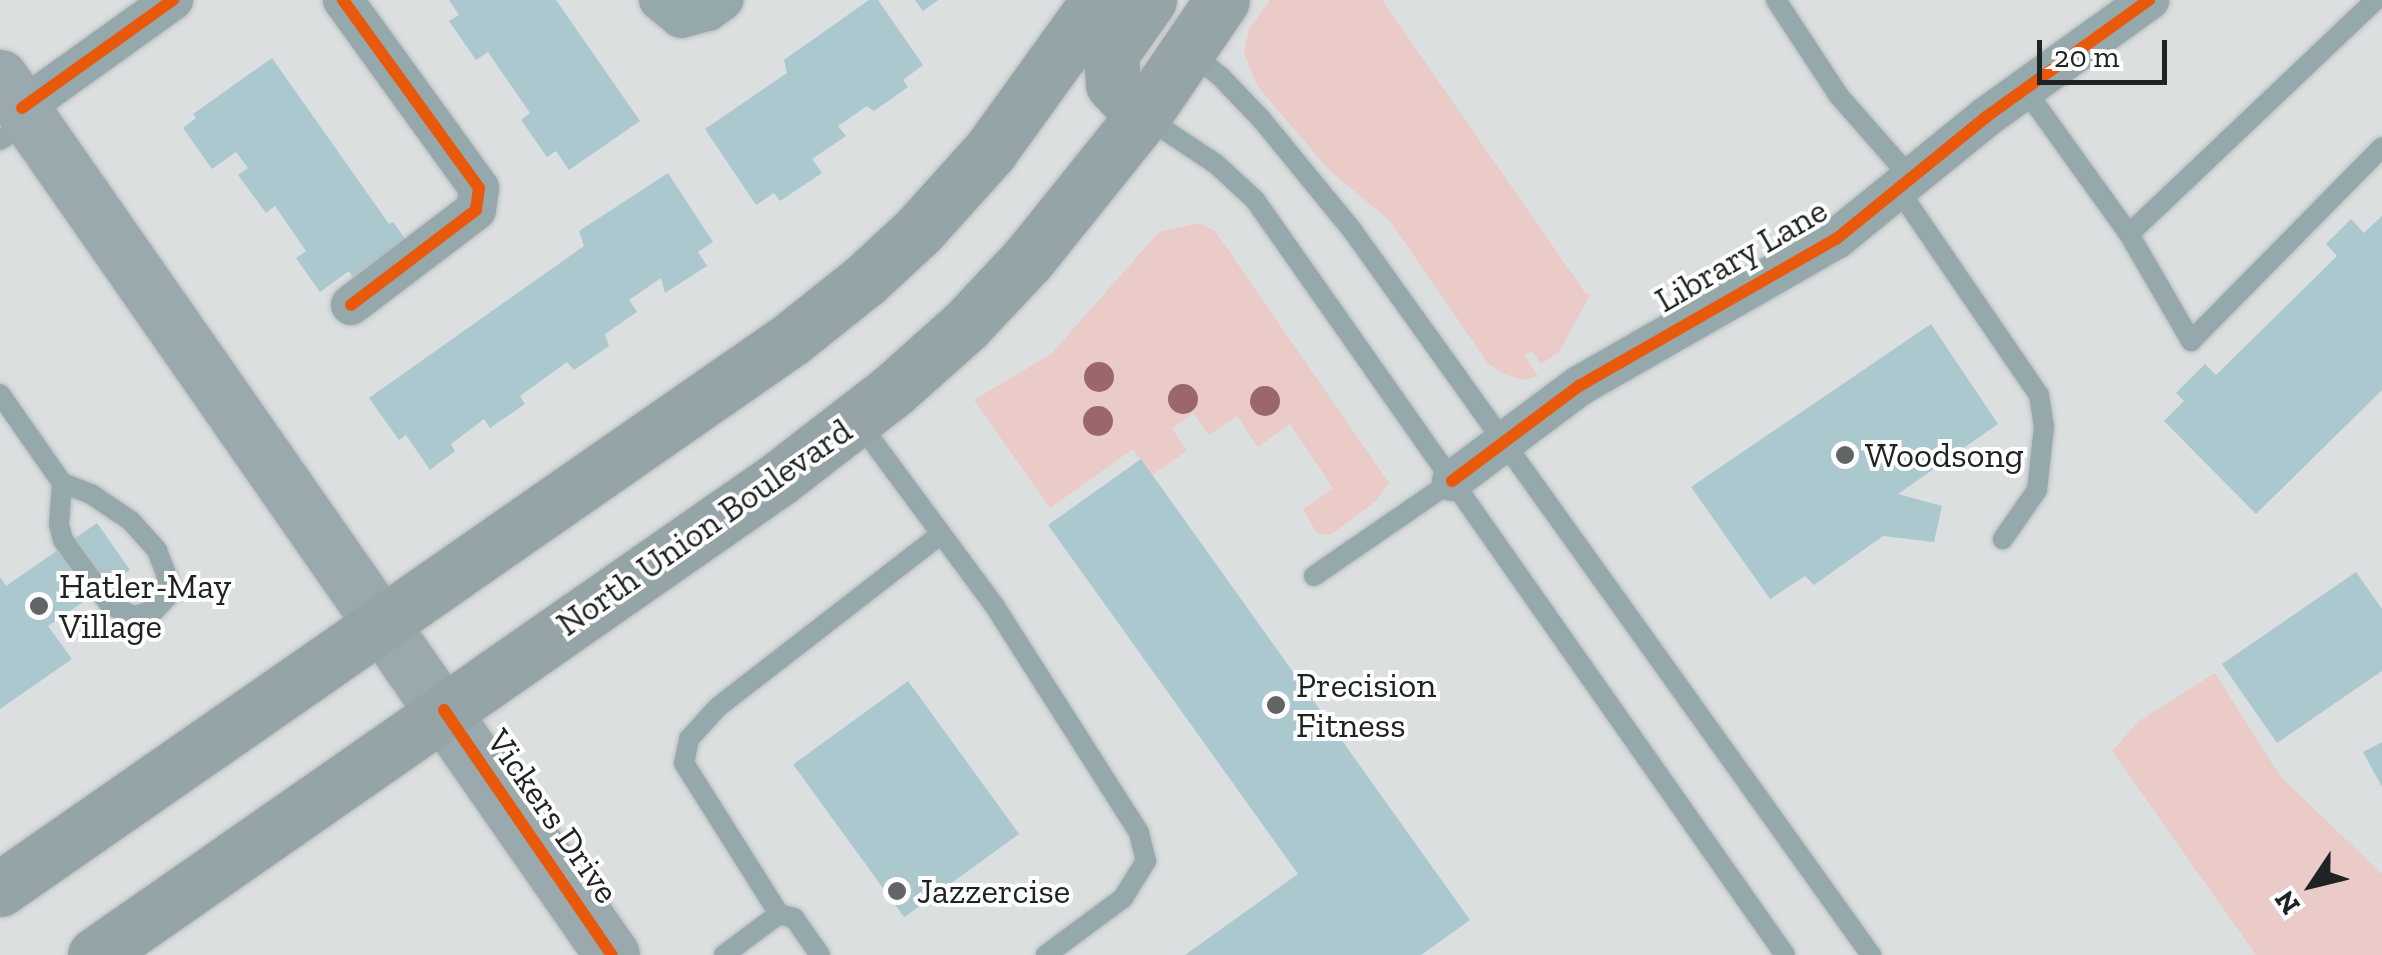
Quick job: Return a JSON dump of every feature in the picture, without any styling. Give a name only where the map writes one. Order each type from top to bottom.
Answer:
[{"type":"main road","points":[[0,889],[791,340],[866,280],[918,231],[990,150],[1099,0]]},
{"type":"main road","points":[[1144,116],[1113,84],[1111,54],[1149,0]]},
{"type":"main road","name":"North Union Boulevard","points":[[94,955],[777,480],[856,419],[966,325],[1028,259],[1144,116],[1222,0]]},
{"type":"main road","name":"Vickers Drive","points":[[13,112],[384,622],[612,955]]},
{"type":"street","points":[[13,112],[174,0]]},
{"type":"street","points":[[344,0],[479,188],[476,210],[351,305]]},
{"type":"street","points":[[658,0],[681,18],[708,10],[723,0]]},
{"type":"street","name":"Library Lane","points":[[1452,481],[1579,386],[1656,338],[1822,248],[2024,88],[2149,0]]},
{"type":"lane","points":[[1776,0],[1839,96],[1904,184],[2040,395],[2044,426],[2037,490],[2004,539]]},
{"type":"lane","points":[[2128,234],[2376,0]]},
{"type":"lane","points":[[1186,50],[1220,76],[1262,120],[1352,230],[1870,955]]},
{"type":"lane","points":[[2024,88],[2128,234],[2191,341],[2382,147]]},
{"type":"lane","points":[[1144,116],[1216,164],[1255,200],[1785,955]]},
{"type":"lane","points":[[0,394],[62,484],[91,494],[131,521],[157,550],[168,579],[167,597],[155,610],[134,616],[110,605],[63,540],[59,526],[62,484]]},
{"type":"lane","points":[[856,419],[994,605],[1139,832],[1146,861],[1122,898],[1046,955]]},
{"type":"lane","points":[[1314,576],[1452,481]]},
{"type":"lane","points":[[820,955],[794,918],[779,914],[684,764],[689,740],[718,707],[942,534]]},
{"type":"lane","points":[[724,955],[779,914]]},
{"type":"shaded area","points":[[1270,0],[1382,0],[1586,294],[1591,293],[1559,352],[1541,364],[1533,352],[1524,354],[1538,376],[1524,380],[1503,374],[1487,362],[1390,221],[1329,170],[1258,87],[1244,53],[1249,29]]},
{"type":"shaded area","points":[[1199,223],[1215,231],[1389,483],[1376,501],[1330,535],[1317,533],[1303,510],[1333,488],[1290,424],[1258,447],[1237,416],[1209,435],[1193,413],[1172,429],[1187,451],[1152,475],[1133,449],[1050,508],[974,400],[1051,354],[1159,232]]},
{"type":"shaded area","points":[[2215,673],[2280,776],[2382,874],[2382,955],[2256,955],[2112,751],[2139,721]]},
{"type":"building","points":[[449,0],[556,0],[640,121],[569,170],[556,151],[547,157],[521,120],[530,113],[488,52],[476,60],[449,21],[459,15]]},
{"type":"building","points":[[869,0],[878,0],[923,65],[903,80],[908,87],[874,111],[867,106],[838,126],[846,136],[812,159],[822,173],[780,201],[774,193],[756,205],[705,129],[787,73],[784,60]]},
{"type":"building","points":[[915,0],[938,0],[923,11]]},
{"type":"building","points":[[272,58],[389,224],[393,222],[406,240],[353,277],[349,271],[320,292],[296,258],[306,251],[275,206],[266,213],[238,175],[248,168],[236,152],[212,169],[183,128],[196,118],[193,114]]},
{"type":"building","points":[[668,173],[713,242],[698,252],[707,266],[665,293],[661,278],[629,300],[637,312],[605,334],[609,346],[574,370],[567,362],[520,396],[525,404],[490,428],[484,419],[451,444],[455,451],[430,470],[406,435],[399,440],[369,398],[584,246],[579,231]]},
{"type":"building","points":[[2382,216],[2382,390],[2256,514],[2164,421],[2184,401],[2176,393],[2205,364],[2216,375],[2337,256],[2326,244],[2351,219],[2364,233]]},
{"type":"building","name":"Woodsong","points":[[1931,324],[1998,424],[1898,494],[1942,506],[1934,542],[1883,536],[1814,585],[1805,576],[1770,599],[1691,487]]},
{"type":"building","points":[[1141,459],[1470,920],[1421,955],[1185,955],[1298,874],[1048,525]]},
{"type":"building","name":"Hatler-May Village","points":[[97,523],[130,570],[48,626],[72,659],[0,709],[0,577],[6,586]]},
{"type":"building","points":[[2356,572],[2382,609],[2382,671],[2277,743],[2222,664]]},
{"type":"building","points":[[908,681],[1019,834],[904,917],[793,764]]},
{"type":"building","points":[[2382,742],[2382,787],[2363,752]]},
{"type":"cycle path","points":[[22,108],[173,0]]},
{"type":"cycle path","points":[[343,0],[479,188],[476,210],[351,305]]},
{"type":"cycle path","points":[[1452,481],[1579,386],[1836,239],[1986,117],[2149,0]]},
{"type":"cycle path","points":[[444,710],[612,955]]},
{"type":"place","name":"Woodsong","points":[[1845,455]]},
{"type":"place","name":"Hatler-May Village","points":[[39,606]]},
{"type":"place","name":"Precision Fitness","points":[[1276,705]]},
{"type":"place","name":"Jazzercise","points":[[897,891]]}]
